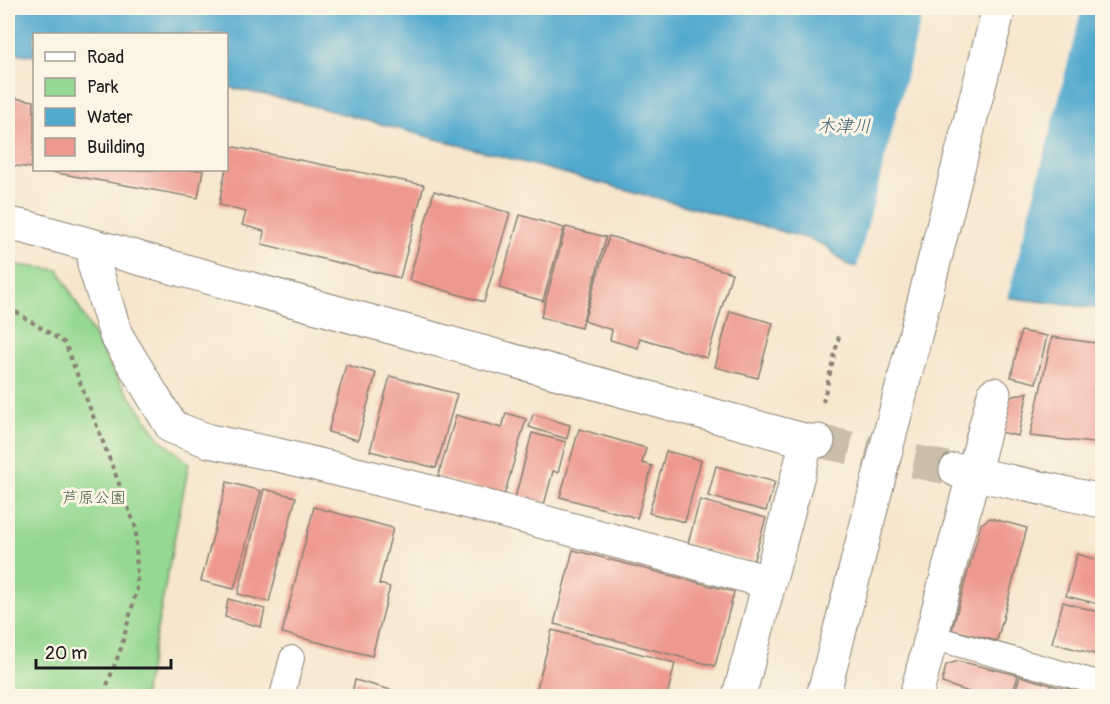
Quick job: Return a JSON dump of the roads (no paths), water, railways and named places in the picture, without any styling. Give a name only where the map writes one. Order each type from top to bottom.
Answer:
[{"type":"street","points":[[823,696],[999,8]]},
{"type":"street","points":[[8,224],[812,441],[769,582],[739,696]]},
{"type":"street","points":[[96,247],[94,264],[116,335],[172,428],[209,441],[278,455],[435,494],[769,582]]},
{"type":"street","points":[[916,696],[931,637],[965,472],[994,394]]},
{"type":"street","points":[[965,472],[1102,501]]},
{"type":"lane","points":[[931,637],[1102,684]]},
{"type":"lane","points":[[282,696],[292,658]]},
{"type":"water","name":"木津川","points":[[8,8],[1102,8],[1102,309],[930,288],[846,264],[826,246],[806,238],[294,101],[228,87],[228,33],[33,33],[33,56],[8,52]]},
{"type":"tunnel","points":[[818,441],[956,470]]},
{"type":"park label","name":"芦原公園","points":[[94,497]]}]
